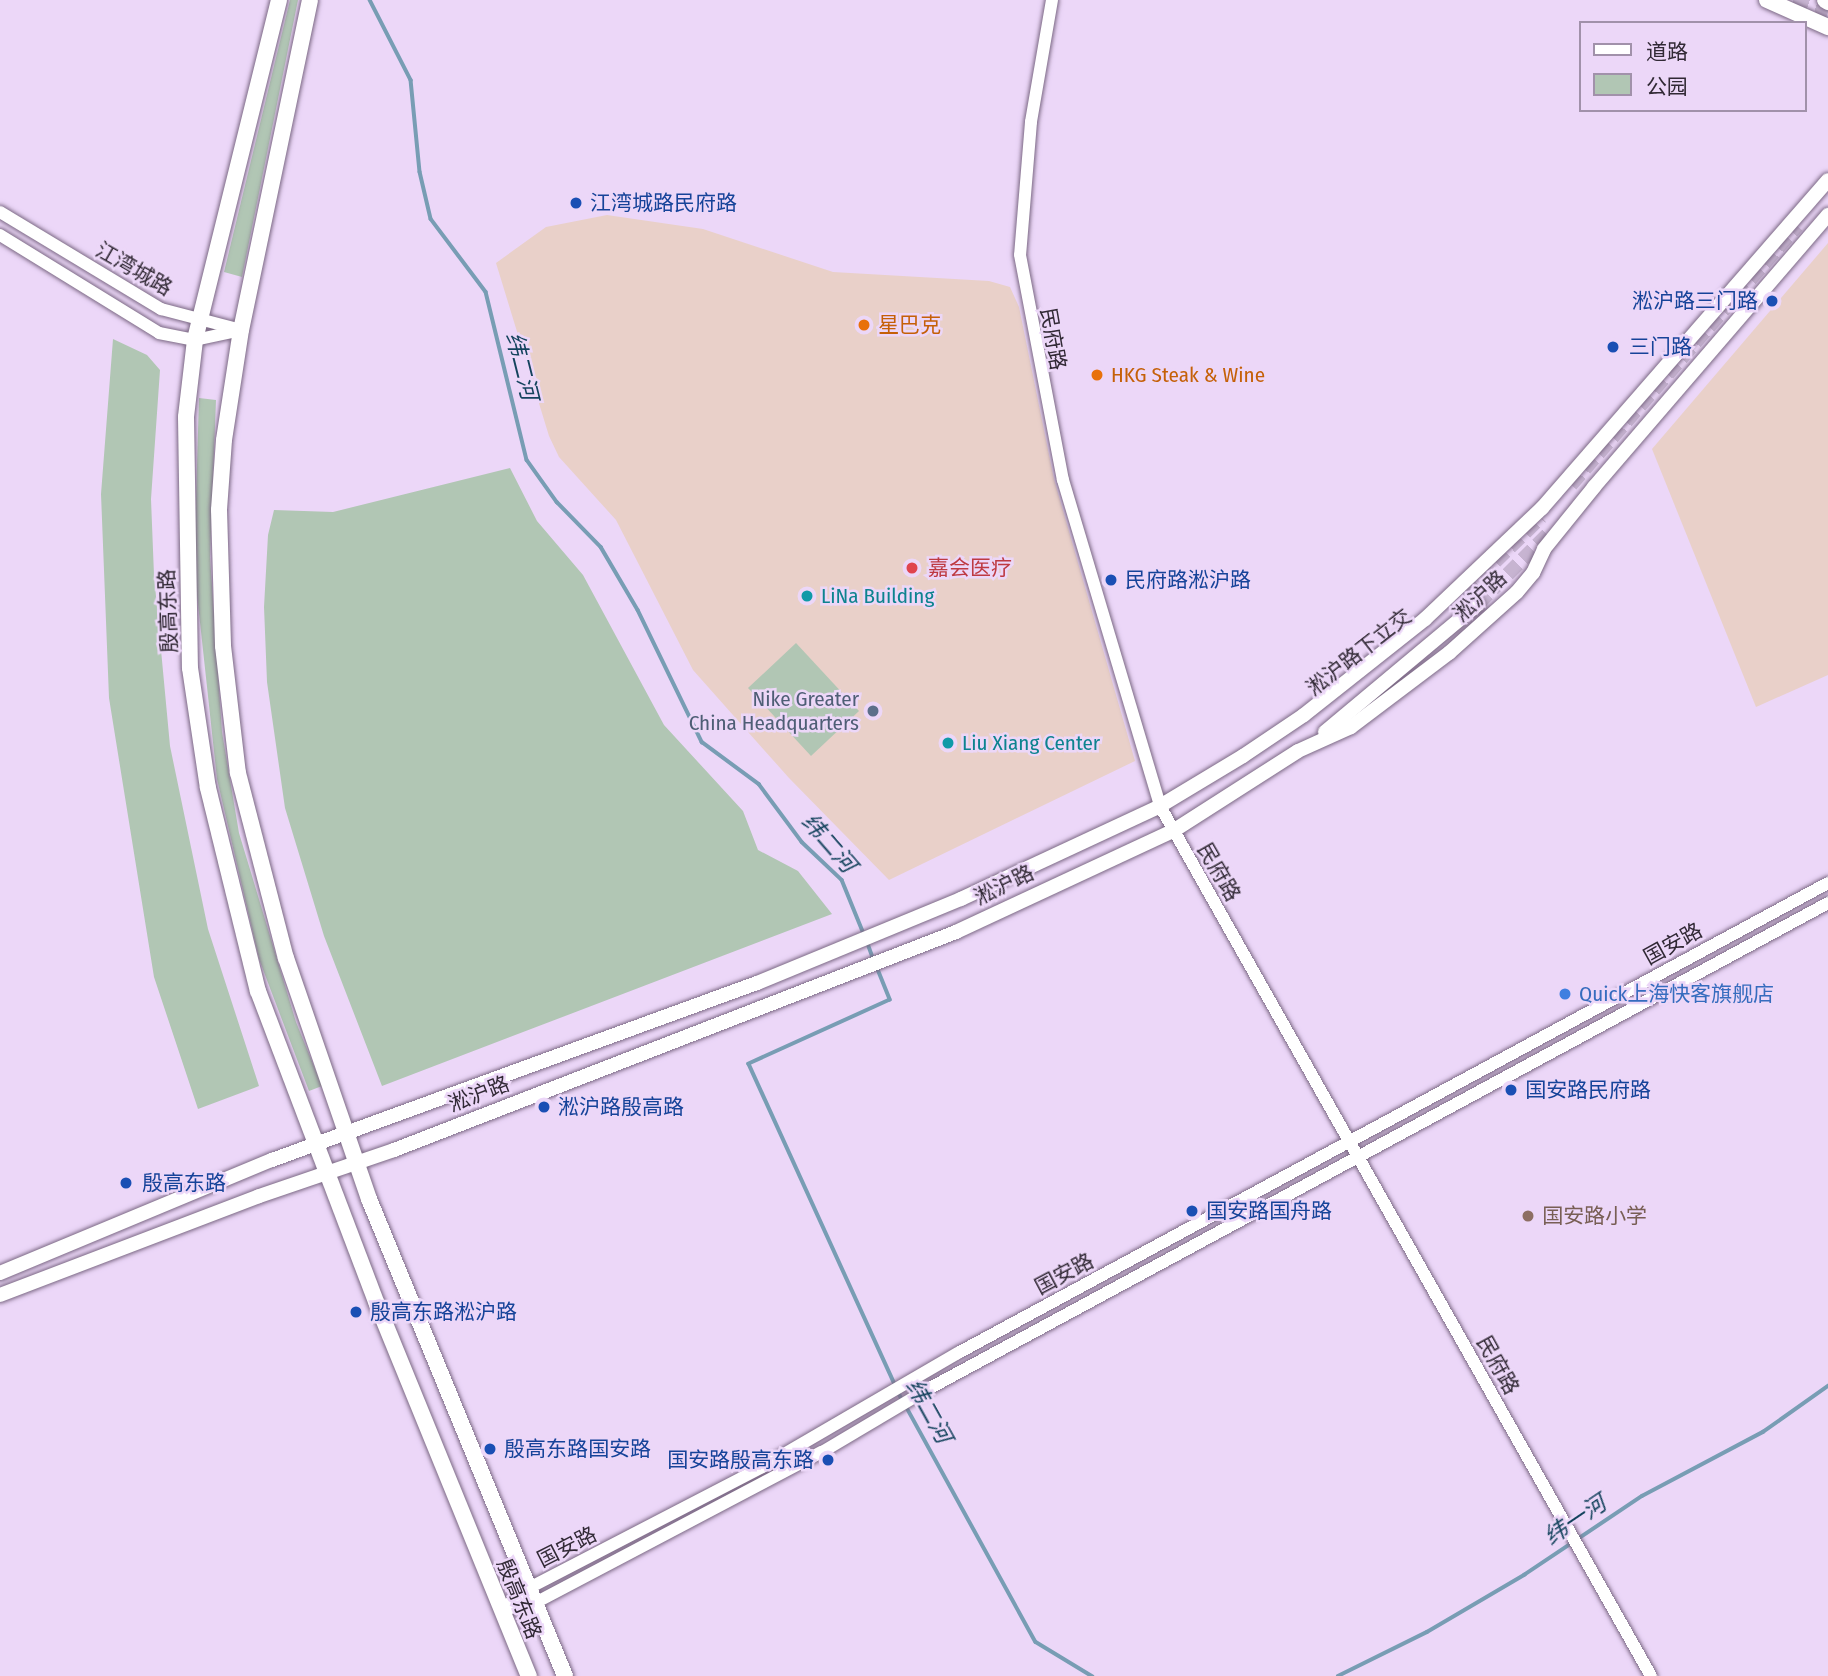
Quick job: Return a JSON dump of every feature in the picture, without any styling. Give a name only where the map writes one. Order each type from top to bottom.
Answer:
[{"type":"main road","name":"殷高东路","points":[[279,0],[195,340],[184,479],[190,668],[208,788],[258,991],[327,1172],[529,1676]]},
{"type":"main road","points":[[1767,0],[1826,27]]},
{"type":"main road","name":"殷高东路","points":[[309,2],[241,330],[224,440],[219,510],[223,646],[238,773],[273,914],[369,1199],[565,1676]]},
{"type":"main road","name":"淞沪路","points":[[0,1273],[316,1144],[347,1135],[850,945],[1160,806],[1273,737],[1425,619],[1542,508],[1827,180]]},
{"type":"main road","name":"淞沪路","points":[[0,1295],[896,956],[1173,831],[1298,751],[1351,727],[1386,704],[1517,592],[1533,573],[1544,549],[1585,498],[1828,215]]},
{"type":"main road","name":"淞沪路下立交","points":[[1273,737],[1374,671],[1465,591]]},
{"type":"main road","name":"淞沪路下立交","points":[[1298,751],[1370,698],[1478,604]]},
{"type":"street","name":"民府路","points":[[1052,0],[1031,122],[1020,255],[1063,480],[1160,806],[1651,1676]]},
{"type":"street","name":"江湾城路","points":[[0,212],[157,307],[200,321],[241,330]]},
{"type":"street","name":"江湾城路","points":[[0,235],[159,333],[195,340],[241,330]]},
{"type":"street","name":"国安路","points":[[532,1595],[922,1375],[1828,883]]},
{"type":"street","name":"国安路","points":[[501,1610],[822,1452],[930,1388],[1828,903]]},
{"type":"shaded area","points":[[607,215],[703,229],[833,272],[989,281],[1010,287],[1019,307],[1054,479],[1135,761],[889,880],[789,778],[693,670],[616,520],[559,457],[549,436],[496,263],[546,227]]},
{"type":"shaded area","points":[[1828,243],[1828,675],[1756,707],[1652,449]]},
{"type":"green space","points":[[290,0],[298,0],[242,277],[224,272]]},
{"type":"green space","points":[[113,339],[147,355],[160,370],[151,499],[154,575],[170,746],[208,929],[259,1086],[198,1109],[154,977],[109,698],[101,494]]},
{"type":"green space","points":[[199,398],[216,400],[210,557],[222,732],[239,833],[296,1022],[322,1086],[309,1091],[259,959],[217,779],[194,567]]},
{"type":"green space","points":[[510,468],[537,521],[583,575],[664,725],[743,811],[758,850],[798,871],[832,914],[382,1086],[324,936],[285,808],[267,682],[264,607],[268,535],[274,510],[333,512]]},
{"type":"green space","points":[[796,643],[859,711],[811,756],[748,688]]},
{"type":"waterway","name":"纬二河","points":[[370,0],[411,80],[420,172],[431,219],[486,292],[527,460],[557,502],[601,547],[638,610],[702,742],[759,784],[802,842],[842,880],[864,934]]},
{"type":"waterway","name":"纬二河","points":[[867,941],[874,960]]},
{"type":"waterway","name":"纬二河","points":[[877,967],[890,1000],[749,1064],[902,1399]]},
{"type":"waterway","name":"纬一河","points":[[1338,1676],[1427,1632],[1524,1575],[1642,1496],[1763,1432],[1828,1386]]},
{"type":"waterway","name":"纬二河","points":[[906,1406],[1036,1642],[1092,1676]]},
{"type":"tunnel","points":[[1793,0],[1828,11]]},
{"type":"tunnel","points":[[1571,485],[1797,226]]},
{"type":"tunnel","points":[[1465,591],[1541,517]]},
{"type":"tunnel","points":[[1478,604],[1551,531]]},
{"type":"place","name":"江湾城路民府路","points":[[576,203]]},
{"type":"place","name":"淞沪路三门路","points":[[1772,301]]},
{"type":"place","name":"星巴克","points":[[864,325]]},
{"type":"place","name":"三门路","points":[[1613,347]]},
{"type":"place","name":"HKG Steak & Wine","points":[[1097,375]]},
{"type":"place","name":"嘉会医疗","points":[[912,568]]},
{"type":"place","name":"民府路淞沪路","points":[[1111,580]]},
{"type":"place","name":"LiNa Building","points":[[807,596]]},
{"type":"place","name":"Nike Greater China Headquarters","points":[[873,711]]},
{"type":"place","name":"Liu Xiang Center","points":[[948,743]]},
{"type":"place","name":"Quick上海快客旗舰店","points":[[1565,994]]},
{"type":"place","name":"国安路民府路","points":[[1511,1090]]},
{"type":"place","name":"淞沪路殷高路","points":[[544,1107]]},
{"type":"place","name":"殷高东路","points":[[126,1183]]},
{"type":"place","name":"国安路国舟路","points":[[1192,1211]]},
{"type":"place","name":"国安路小学","points":[[1528,1216]]},
{"type":"place","name":"殷高东路淞沪路","points":[[356,1312]]},
{"type":"place","name":"殷高东路国安路","points":[[490,1449]]},
{"type":"place","name":"国安路殷高东路","points":[[828,1460]]}]
